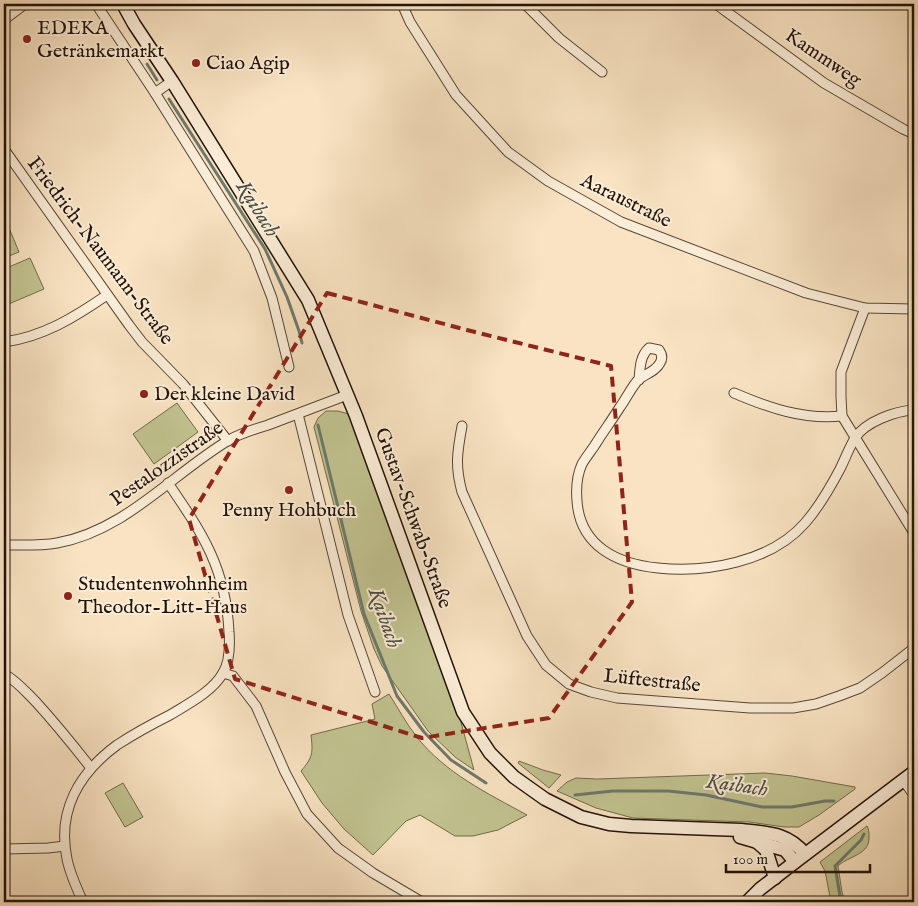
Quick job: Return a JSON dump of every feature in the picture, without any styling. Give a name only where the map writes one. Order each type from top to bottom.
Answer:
[{"type":"street","points":[[4,20],[25,4]]},
{"type":"street","points":[[96,4],[254,251],[272,298],[289,368]]},
{"type":"street","name":"Gustav-Schwab-Straße","points":[[123,4],[308,300],[356,416],[463,712],[490,753],[514,777],[545,800],[581,817],[609,824],[741,830],[781,836],[799,846],[800,858]]},
{"type":"street","name":"Aaraustraße","points":[[402,4],[410,22],[456,94],[508,152],[548,181],[621,222],[806,293],[865,308],[914,310]]},
{"type":"street","points":[[525,4],[559,38],[602,72]]},
{"type":"street","name":"Kammweg","points":[[716,4],[824,83],[914,134]]},
{"type":"street","points":[[154,93],[172,81]]},
{"type":"street","name":"Friedrich-Naumann-Straße","points":[[4,149],[138,337],[183,384],[228,441]]},
{"type":"street","points":[[4,342],[26,338],[55,327],[107,295]]},
{"type":"street","points":[[865,308],[841,372],[840,397],[842,416],[914,533]]},
{"type":"street","points":[[639,380],[582,464],[576,488],[578,513],[586,532],[599,548],[617,559],[647,567],[671,569],[707,568],[739,561],[765,552],[790,538],[818,507],[840,469],[855,437],[871,423],[895,413],[914,410]]},
{"type":"street","points":[[734,393],[774,408],[799,414],[825,418],[842,416]]},
{"type":"street","name":"Pestalozzistraße","points":[[4,545],[56,543],[103,528],[122,517],[228,441],[347,395]]},
{"type":"street","points":[[298,414],[348,616],[375,692]]},
{"type":"street","name":"Lüftestraße","points":[[462,426],[457,454],[458,475],[462,492],[527,636],[546,665],[569,684],[591,692],[617,698],[750,708],[793,708],[816,704],[860,688],[914,648]]},
{"type":"street","points":[[83,902],[67,861],[65,846],[67,810],[81,781],[91,768],[118,745],[197,698],[216,682],[223,673],[227,662],[229,640],[228,613],[221,579],[203,536],[168,484]]},
{"type":"street","points":[[223,673],[232,676],[256,706],[285,772],[307,814],[338,848],[373,873],[422,902]]},
{"type":"street","points":[[4,674],[26,691],[58,726],[91,768]]},
{"type":"street","points":[[747,902],[800,858],[914,772]]},
{"type":"street","points":[[903,780],[914,795]]},
{"type":"street","name":"Gustav-Schwab-Straße","points":[[718,830],[756,840],[785,850],[800,858]]},
{"type":"street","points":[[756,840],[766,850],[775,878]]},
{"type":"street","points":[[4,849],[65,846]]},
{"type":"highlighted area","points":[[327,293],[611,366],[632,602],[549,718],[422,738],[235,679],[189,519]]},
{"type":"green space","points":[[4,216],[19,252],[4,258]]},
{"type":"green space","points":[[30,258],[44,289],[4,306],[4,269]]},
{"type":"green space","points":[[177,403],[198,432],[154,464],[133,434]]},
{"type":"green space","points":[[326,411],[338,411],[349,414],[459,715],[474,770],[455,757],[428,731],[382,666],[374,649],[361,611],[314,427],[318,418]]},
{"type":"green space","points":[[389,694],[416,736],[440,761],[467,781],[527,815],[498,830],[473,836],[455,836],[420,815],[406,821],[373,855],[344,829],[322,803],[301,771],[311,754],[311,735],[375,719],[372,704]]},
{"type":"green space","points":[[519,761],[561,775],[549,788],[518,763]]},
{"type":"green space","points":[[765,773],[855,787],[855,789],[799,827],[749,822],[633,818],[596,808],[557,791],[567,782],[576,778],[597,779]]},
{"type":"green space","points":[[123,783],[143,817],[125,827],[105,793]]},
{"type":"green space","points":[[867,826],[869,837],[866,848],[838,866],[845,902],[831,902],[825,871],[820,862]]},
{"type":"waterway","name":"Kaibach","points":[[147,64],[157,80]]},
{"type":"waterway","name":"Kaibach","points":[[169,99],[265,249],[287,297],[302,343]]},
{"type":"waterway","name":"Kaibach","points":[[318,425],[364,614],[397,696],[424,732],[451,760],[486,783]]},
{"type":"waterway","name":"Kaibach","points":[[575,795],[613,791],[668,791],[706,795],[762,807],[792,807],[834,801]]},
{"type":"waterway","name":"Kaibach","points":[[841,902],[835,866],[861,840],[864,834]]},
{"type":"place","name":"EDEKA Getränkemarkt","points":[[27,39]]},
{"type":"place","name":"Ciao Agip","points":[[196,63]]},
{"type":"place","name":"Der kleine David","points":[[144,394]]},
{"type":"place","name":"Penny Hohbuch","points":[[289,490]]},
{"type":"place","name":"Studentenwohnheim Theodor-Litt-Haus","points":[[68,596]]}]
